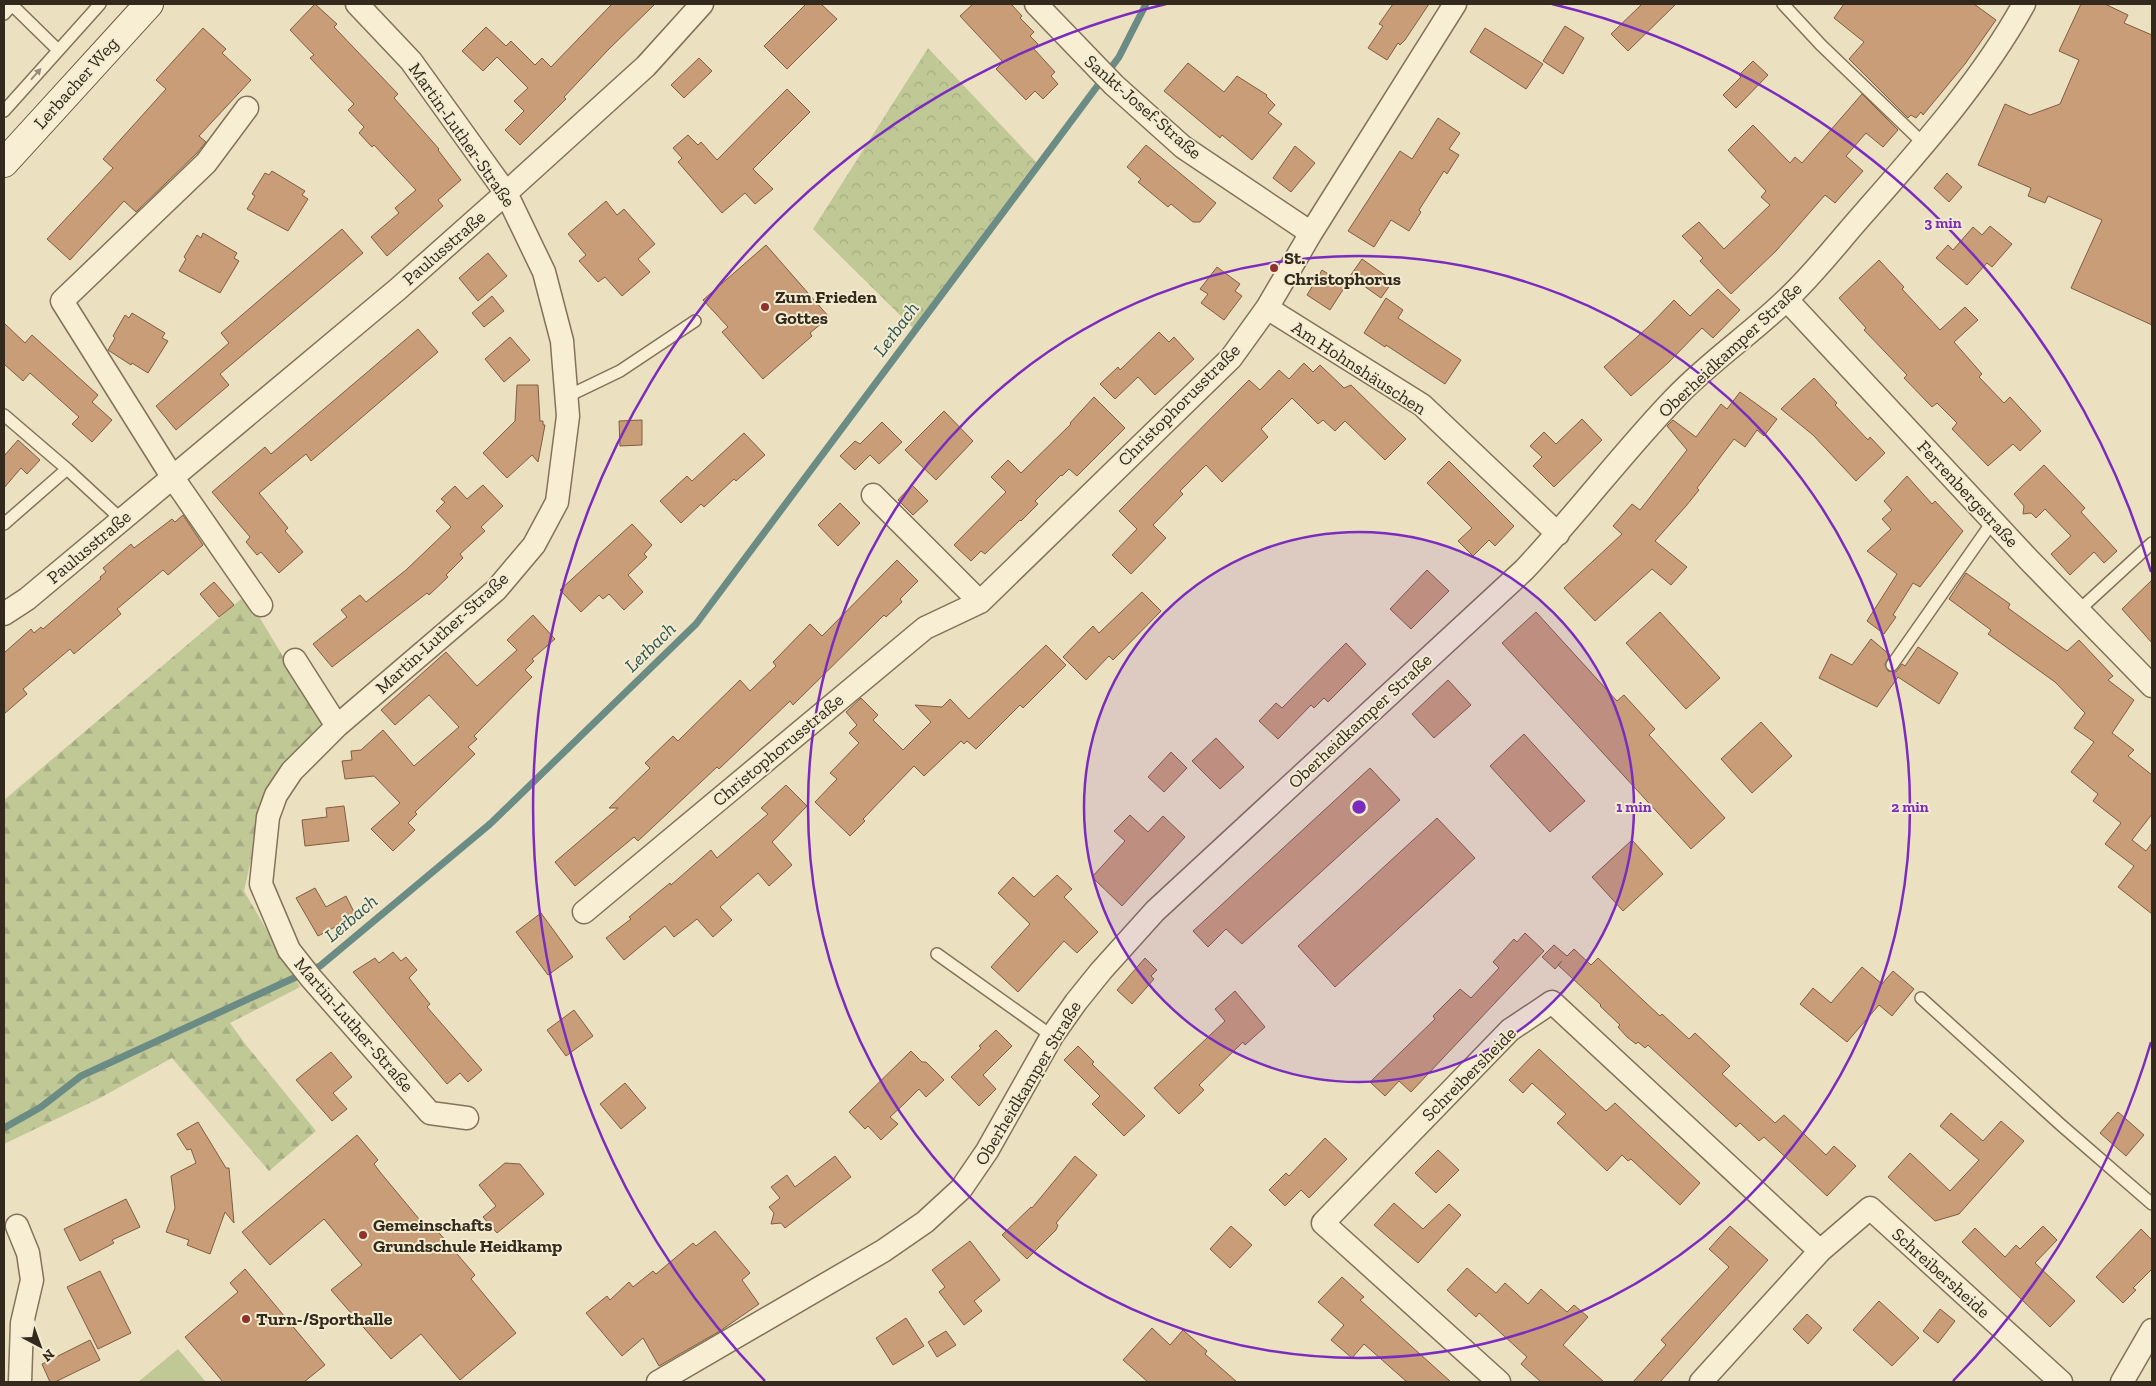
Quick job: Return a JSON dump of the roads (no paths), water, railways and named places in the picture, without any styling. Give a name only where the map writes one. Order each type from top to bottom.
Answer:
[{"type":"street","name":"Lerbacher Weg","points":[[4,163],[149,4]]},
{"type":"street","name":"Martin-Luther-Straße","points":[[357,4],[411,61],[506,193],[544,272],[562,341],[568,416],[556,502],[534,545],[496,590],[337,726],[292,770],[276,795],[268,817],[261,884],[289,950],[311,978],[430,1113],[467,1118]]},
{"type":"street","name":"Paulusstraße","points":[[4,614],[27,599],[398,289],[646,66],[702,4]]},
{"type":"street","name":"Sankt-Josef-Straße","points":[[1036,4],[1114,85],[1183,147],[1310,233]]},
{"type":"street","name":"Christophorusstraße","points":[[584,912],[925,628],[980,602],[1231,358],[1267,308],[1310,233],[1456,4]]},
{"type":"street","name":"Oberheidkamper Straße","points":[[658,1382],[883,1251],[925,1222],[961,1189],[975,1171],[1052,1036],[1101,970],[1155,911],[1488,604],[1558,534],[1676,396],[1730,347],[1787,300],[1924,144],[1966,90],[2024,4]]},
{"type":"street","points":[[247,108],[206,163],[62,301],[173,478],[261,605]]},
{"type":"street","name":"Ferrenbergstraße","points":[[1787,300],[1992,521],[2152,686]]},
{"type":"street","name":"Am Hohnshäuschen","points":[[1267,308],[1422,405],[1558,534]]},
{"type":"street","points":[[873,495],[980,602]]},
{"type":"street","points":[[295,660],[337,726]]},
{"type":"street","name":"Schreibersheide","points":[[1499,1382],[1323,1223],[1510,1030],[1552,1002],[1820,1251]]},
{"type":"street","name":"Schreibersheide","points":[[1701,1382],[1820,1251],[1870,1208],[2061,1382]]},
{"type":"street","points":[[17,1226],[28,1253],[32,1280],[22,1323],[20,1382]]},
{"type":"street","points":[[2122,1382],[2152,1330]]},
{"type":"lane","points":[[4,14],[13,4],[58,50]]},
{"type":"lane","points":[[4,110],[100,4]]},
{"type":"lane","points":[[1783,4],[1821,46],[1924,144]]},
{"type":"lane","points":[[566,397],[620,371],[695,321]]},
{"type":"lane","points":[[4,415],[67,469],[122,520]]},
{"type":"lane","points":[[4,524],[67,469]]},
{"type":"lane","points":[[1892,665],[1992,521]]},
{"type":"lane","points":[[2078,611],[2152,543]]},
{"type":"lane","points":[[937,954],[1052,1036]]},
{"type":"lane","points":[[1921,998],[2152,1204]]},
{"type":"waterway","name":"Lerbach","points":[[4,1128],[41,1107],[81,1076],[320,966],[490,824],[696,624],[1119,57],[1146,4]]},
{"type":"place","name":"St. Christophorus","points":[[1274,268]]},
{"type":"place","name":"Zum Frieden Gottes","points":[[765,307]]},
{"type":"place","name":"Gemeinschafts Grundschule Heidkamp","points":[[363,1235]]},
{"type":"place","name":"Turn-/Sporthalle","points":[[246,1319]]}]
